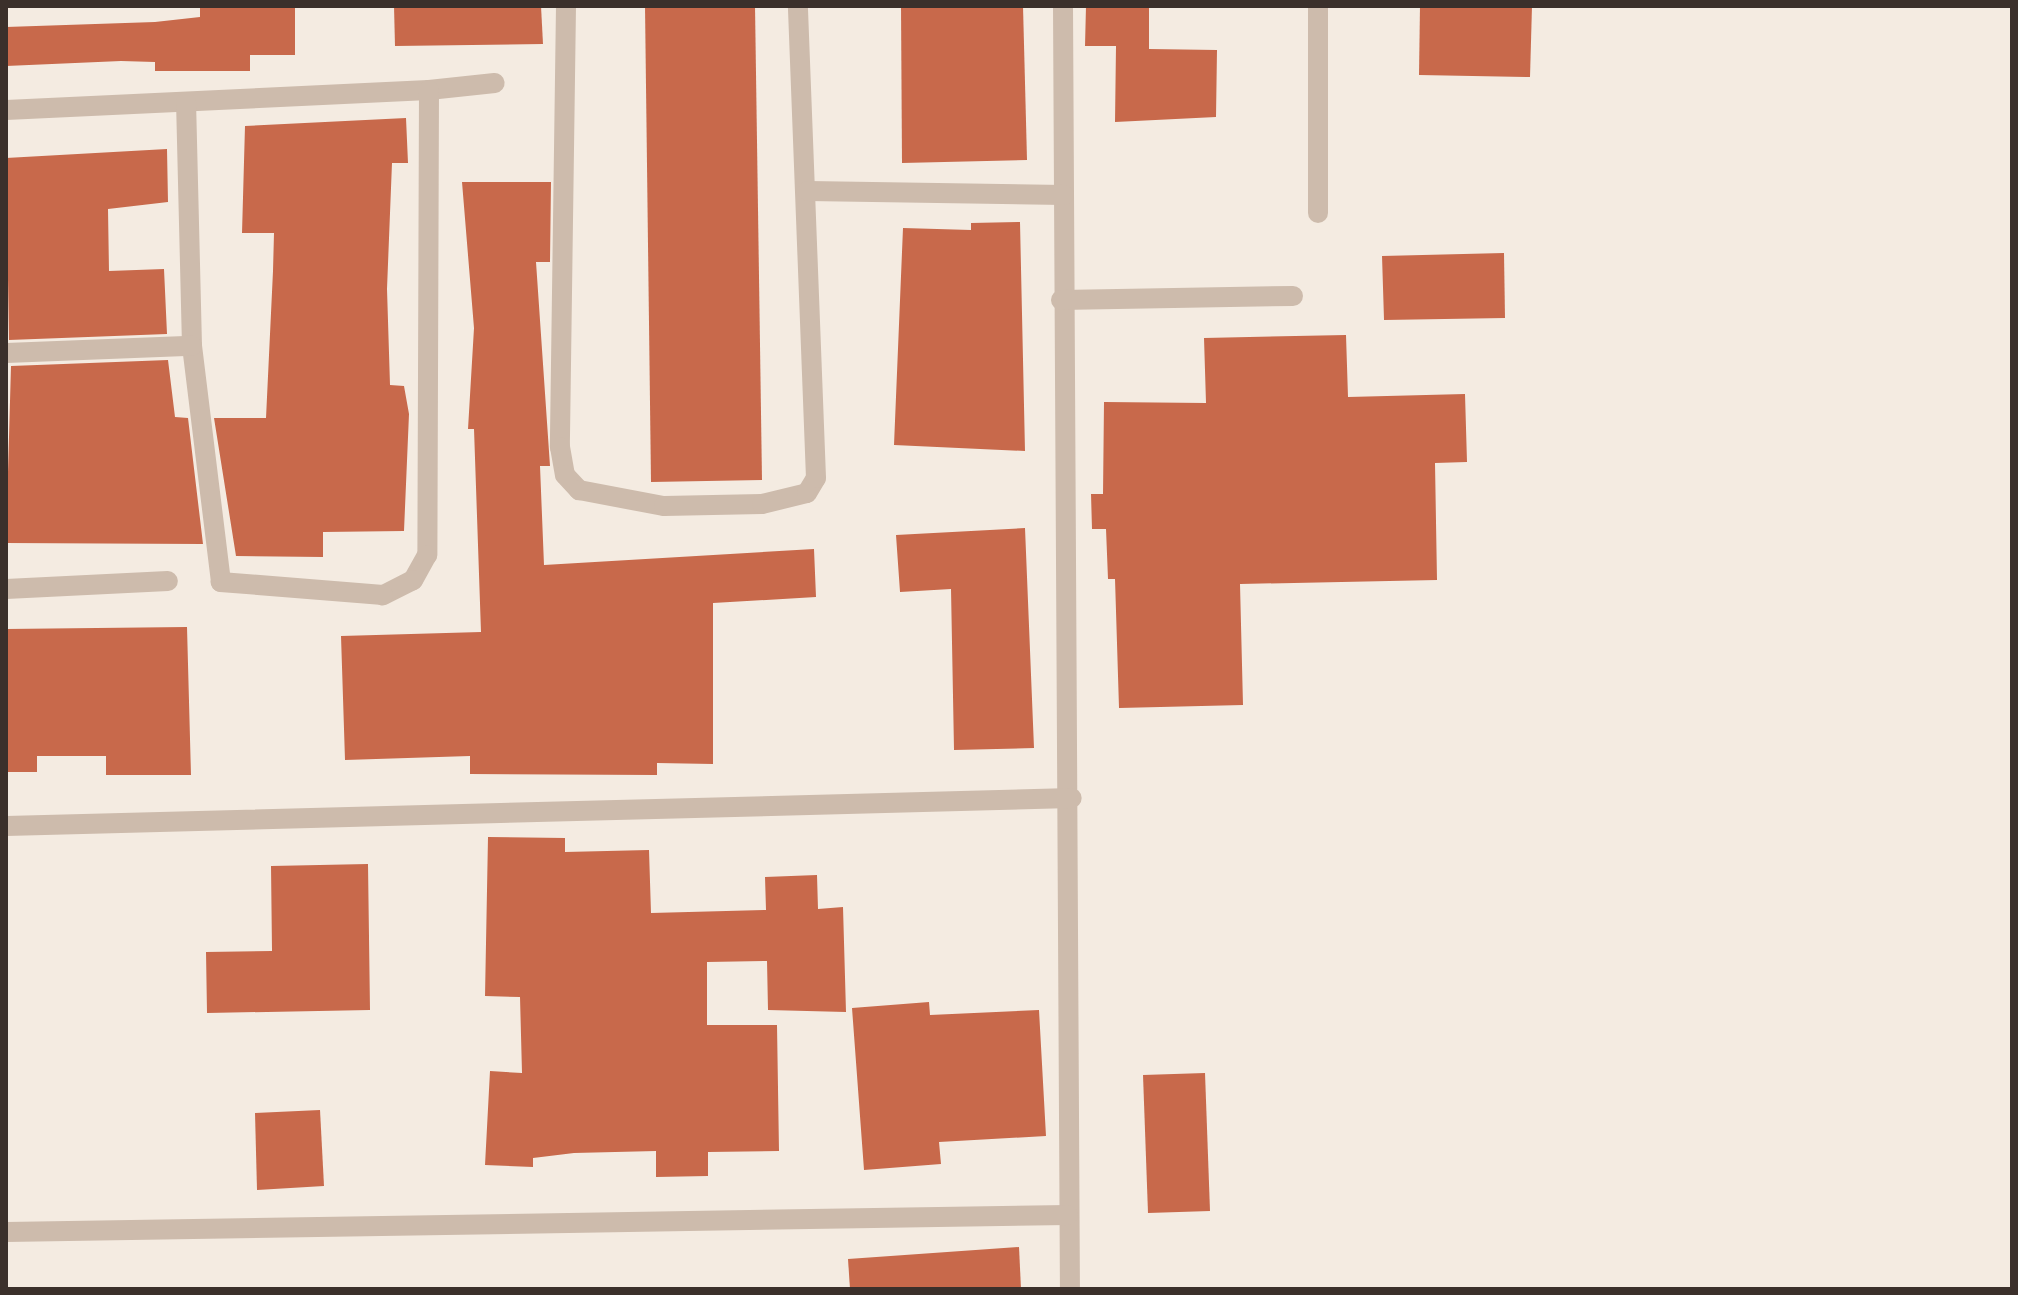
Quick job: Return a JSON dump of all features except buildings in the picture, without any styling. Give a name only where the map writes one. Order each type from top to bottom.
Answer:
[{"type":"street","points":[[566,6],[560,447],[565,475],[579,490],[664,506],[762,504],[807,493],[816,478],[808,191],[798,6]]},
{"type":"street","points":[[1063,6],[1061,300],[1072,798],[1070,1289]]},
{"type":"street","points":[[1318,6],[1318,213]]},
{"type":"street","points":[[6,110],[429,90],[495,83]]},
{"type":"street","points":[[186,102],[192,346],[221,582],[383,595],[413,580],[427,555],[432,444],[429,90]]},
{"type":"street","points":[[808,191],[1064,195]]},
{"type":"street","points":[[1061,300],[1293,296]]},
{"type":"street","points":[[6,353],[192,346]]},
{"type":"street","points":[[6,589],[168,581]]},
{"type":"street","points":[[6,826],[1072,798]]},
{"type":"street","points":[[6,1232],[1068,1215]]}]
